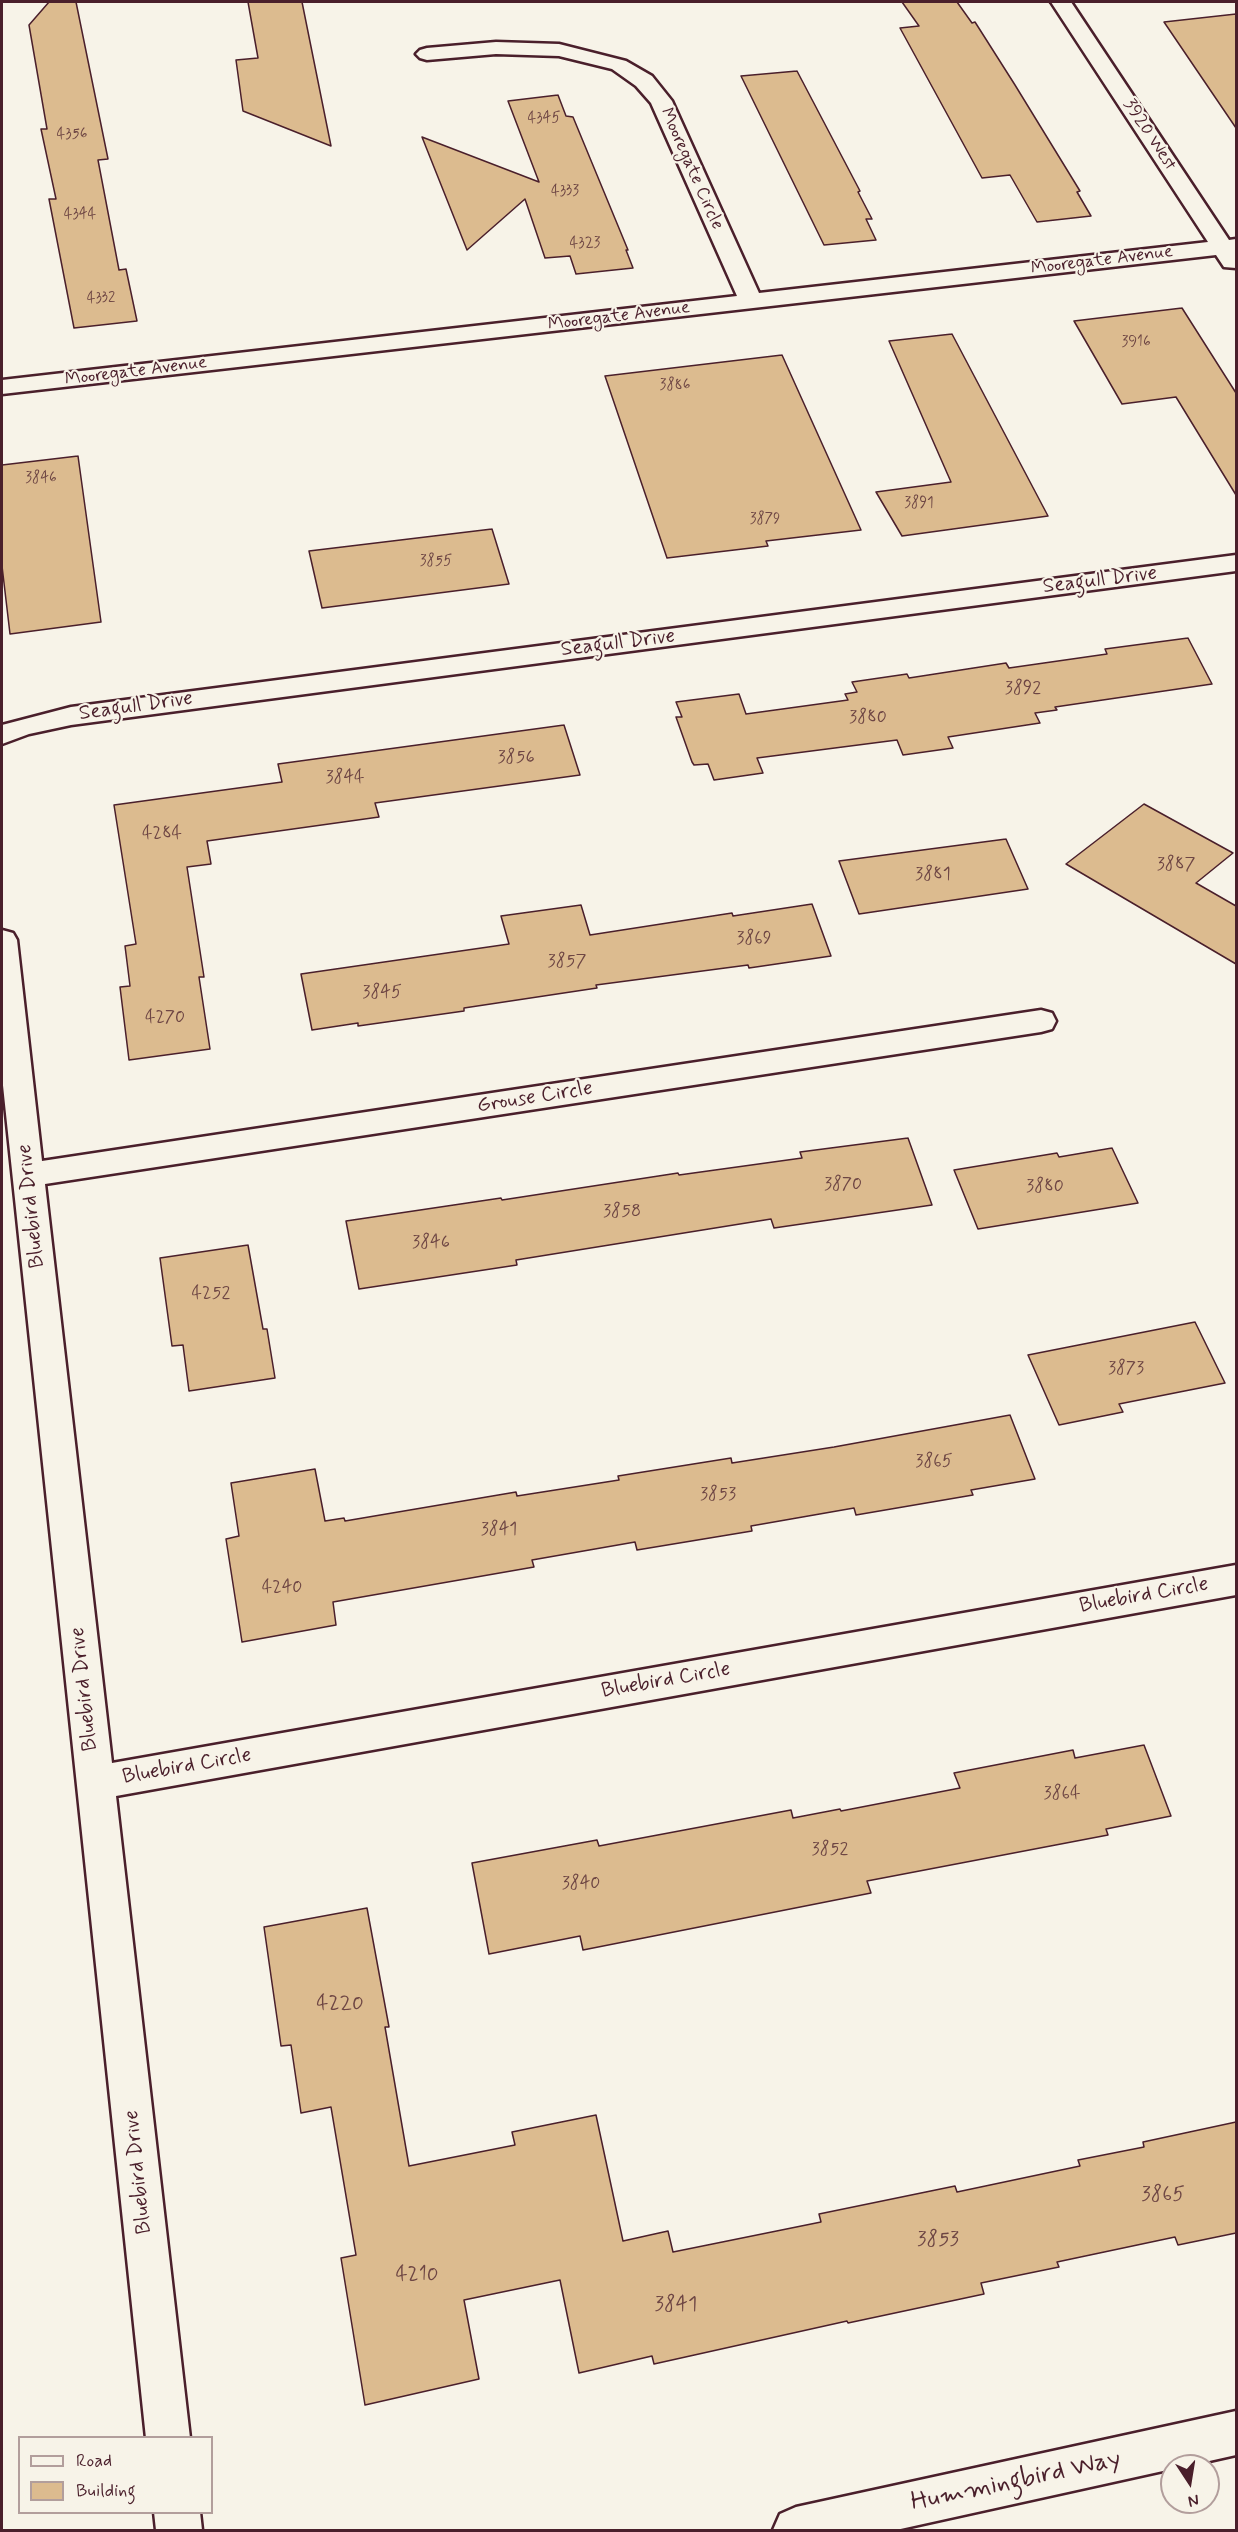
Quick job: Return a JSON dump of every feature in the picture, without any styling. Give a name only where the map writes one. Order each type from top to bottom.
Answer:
[{"type":"street","name":"3920 West","points":[[1061,2],[1229,247],[1236,269]]},
{"type":"street","name":"Mooregate Circle","points":[[427,54],[496,48],[559,50],[619,65],[644,81],[661,101],[751,302]]},
{"type":"street","name":"Mooregate Avenue","points":[[2,387],[1229,247]]},
{"type":"street","name":"Seagull Drive","points":[[2,735],[21,727],[71,716],[1236,563]]},
{"type":"street","name":"Bluebird Drive","points":[[2,940],[168,2436]]},
{"type":"street","name":"Grouse Circle","points":[[29,1175],[1041,1021]]},
{"type":"street","name":"Bluebird Circle","points":[[95,1783],[1236,1580]]},
{"type":"street","name":"Hummingbird Way","points":[[796,2530],[1236,2433]]},
{"type":"street","points":[[177,2514],[178,2530]]},
{"type":"building","points":[[49,2],[76,2],[108,159],[98,160],[119,270],[126,269],[137,321],[74,328],[49,199],[56,199],[41,129],[47,129],[29,25]]},
{"type":"building","points":[[248,2],[302,2],[331,146],[243,111],[236,60],[258,58]]},
{"type":"building","points":[[902,2],[957,2],[972,23],[975,22],[1080,191],[1077,192],[1091,216],[1037,222],[1010,175],[982,178],[900,28],[919,26]]},
{"type":"building","points":[[1236,14],[1236,128],[1164,22]]},
{"type":"building","points":[[797,71],[860,191],[858,192],[872,219],[866,219],[876,240],[824,245],[741,76]]},
{"type":"building","points":[[558,95],[566,116],[573,117],[628,250],[626,250],[633,268],[576,274],[570,256],[545,258],[525,199],[467,250],[422,137],[539,182],[508,101]]},
{"type":"building","points":[[1182,308],[1236,393],[1236,495],[1176,397],[1122,404],[1074,321]]},
{"type":"building","points":[[952,334],[1048,516],[902,536],[876,492],[951,482],[889,341]]},
{"type":"building","points":[[782,355],[861,530],[766,541],[768,546],[667,558],[605,376]]},
{"type":"building","points":[[78,456],[101,622],[10,634],[2,566],[2,465]]},
{"type":"building","points":[[492,529],[509,584],[322,608],[309,551]]},
{"type":"building","points":[[1188,638],[1212,684],[1055,707],[1057,710],[1035,713],[1040,723],[948,737],[953,748],[903,755],[897,740],[757,758],[763,773],[714,780],[708,764],[694,765],[692,762],[676,717],[682,717],[676,702],[739,694],[746,714],[848,700],[845,694],[857,692],[852,682],[907,674],[909,678],[1006,663],[1009,668],[1107,654],[1105,649]]},
{"type":"building","points":[[564,725],[580,775],[375,803],[379,817],[207,841],[211,864],[187,867],[204,977],[199,977],[210,1049],[129,1060],[120,987],[130,986],[125,946],[136,944],[114,805],[282,782],[278,764]]},
{"type":"building","points":[[1144,804],[1233,853],[1196,883],[1236,906],[1236,964],[1066,864]]},
{"type":"building","points":[[1006,839],[1028,889],[859,914],[839,861]]},
{"type":"building","points":[[812,904],[831,956],[749,968],[748,965],[596,985],[597,988],[464,1008],[464,1011],[358,1026],[358,1023],[312,1030],[301,974],[509,944],[501,916],[581,905],[590,935],[732,913],[733,916]]},
{"type":"building","points":[[908,1138],[932,1205],[774,1228],[771,1219],[516,1260],[517,1265],[359,1289],[346,1221],[678,1173],[679,1175],[802,1158],[800,1152]]},
{"type":"building","points":[[1112,1148],[1138,1203],[978,1229],[954,1170],[1057,1153],[1059,1157]]},
{"type":"building","points":[[248,1245],[263,1329],[267,1329],[275,1378],[189,1391],[183,1345],[172,1346],[160,1258]]},
{"type":"building","points":[[1195,1322],[1225,1383],[1119,1404],[1123,1412],[1059,1425],[1028,1355]]},
{"type":"building","points":[[1010,1415],[1035,1479],[971,1490],[973,1495],[856,1515],[854,1508],[751,1526],[752,1531],[637,1550],[635,1542],[532,1560],[534,1567],[333,1602],[336,1625],[242,1642],[226,1539],[239,1536],[231,1483],[315,1469],[325,1521],[344,1518],[345,1521],[516,1492],[517,1496],[619,1480],[618,1476],[731,1458],[732,1463],[834,1447]]},
{"type":"building","points":[[1144,1745],[1171,1816],[1106,1829],[1108,1835],[867,1881],[871,1893],[583,1950],[580,1936],[489,1954],[472,1863],[597,1840],[599,1846],[791,1810],[793,1818],[840,1809],[841,1811],[960,1788],[954,1773],[1073,1750],[1075,1758]]},
{"type":"building","points":[[367,1908],[389,2027],[385,2027],[409,2166],[515,2145],[512,2132],[596,2115],[623,2241],[668,2231],[673,2252],[821,2222],[819,2214],[955,2186],[957,2192],[1080,2166],[1078,2160],[1144,2147],[1143,2142],[1236,2122],[1236,2233],[1178,2245],[1175,2237],[1057,2262],[1059,2267],[981,2283],[984,2294],[848,2323],[847,2321],[654,2364],[652,2356],[579,2373],[560,2280],[464,2300],[479,2379],[365,2405],[341,2258],[356,2255],[331,2107],[301,2113],[291,2045],[281,2046],[264,1927]]}]
